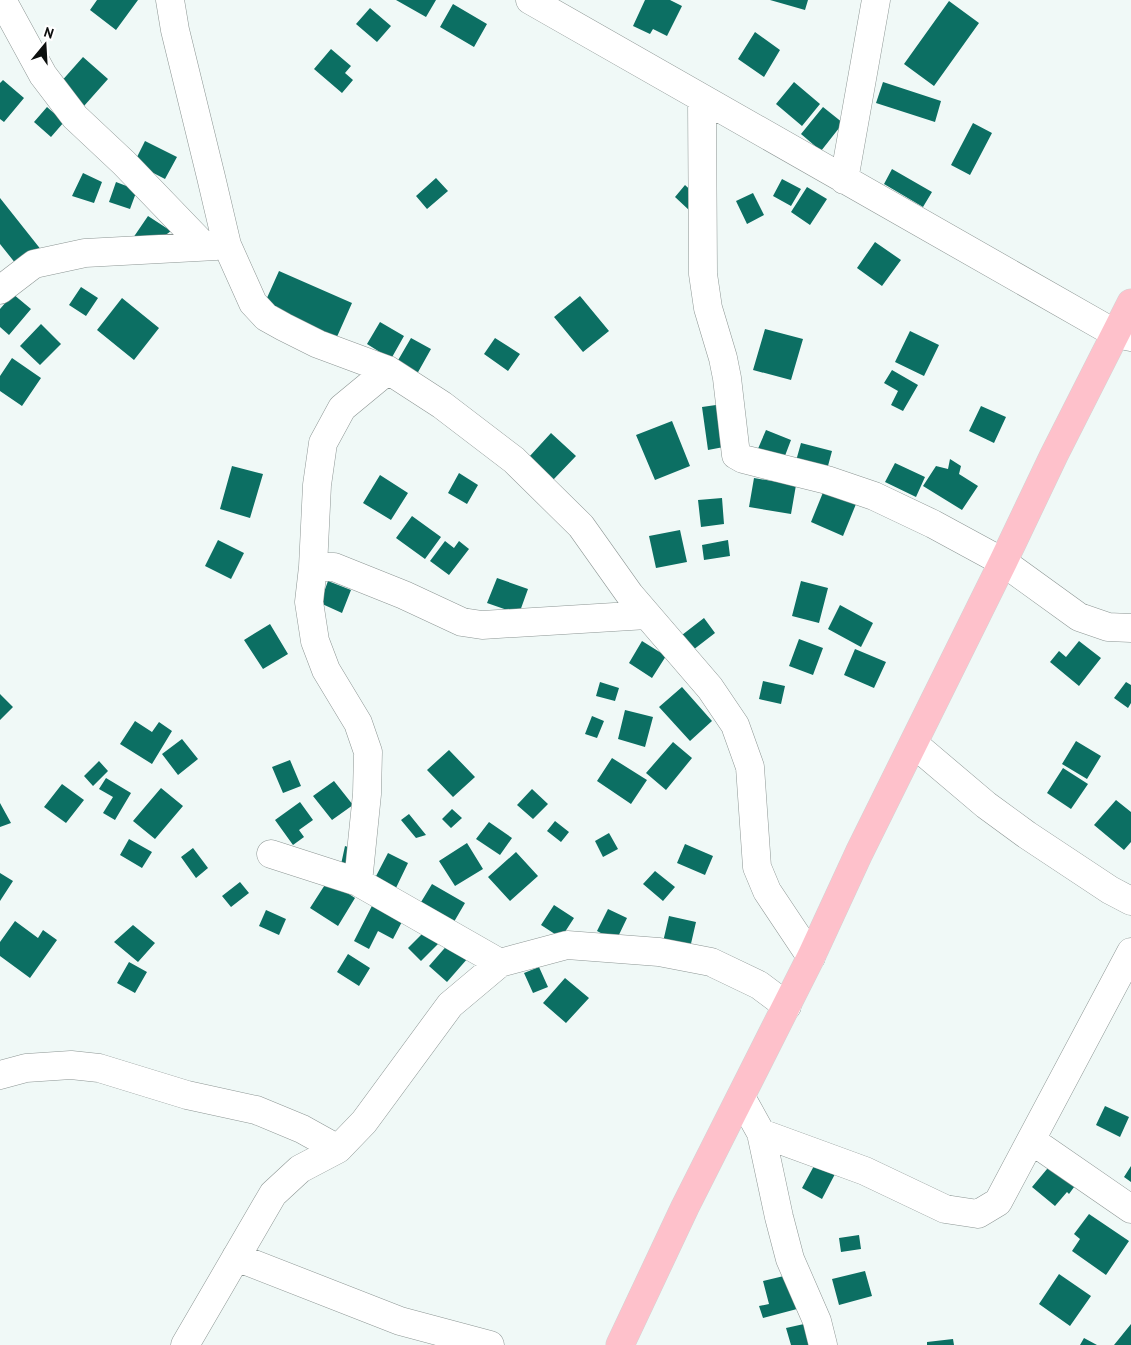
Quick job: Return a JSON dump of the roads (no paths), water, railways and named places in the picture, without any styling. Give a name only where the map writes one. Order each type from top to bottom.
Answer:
[{"type":"main road","points":[[620,1345],[685,1207],[811,958],[859,853],[1054,455],[1123,335],[1131,303]]},
{"type":"street","points":[[2,0],[43,74],[75,117],[215,246],[252,303],[266,316],[318,344],[388,370],[442,405],[514,460],[581,526],[630,595],[710,688],[735,725],[750,767],[757,867],[767,891],[811,958]]},
{"type":"street","points":[[170,0],[175,30],[212,177],[215,246]]},
{"type":"street","points":[[530,0],[844,180],[1123,335]]},
{"type":"street","points":[[844,180],[876,0]]},
{"type":"street","points":[[702,99],[703,274],[708,308],[727,378],[736,455],[742,459],[827,480],[874,496],[933,524],[1003,562],[1079,617],[1108,627],[1131,628]]},
{"type":"street","points":[[0,290],[34,264],[85,253],[215,246]]},
{"type":"street","points":[[358,882],[367,794],[368,752],[358,723],[326,670],[315,641],[310,602],[317,485],[323,444],[342,408],[388,370]]},
{"type":"street","points":[[313,567],[334,567],[404,595],[462,622],[482,626],[647,615]]},
{"type":"street","points":[[914,744],[986,805],[1027,835],[1110,890],[1131,901]]},
{"type":"street","points":[[271,854],[358,882],[500,963]]},
{"type":"street","points":[[185,1345],[273,1194],[300,1169],[338,1149],[364,1122],[450,1005],[500,963],[567,945],[659,952],[711,962],[759,985],[787,1006]]},
{"type":"street","points":[[761,1133],[865,1171],[945,1209],[978,1214],[998,1202],[1131,952]]},
{"type":"street","points":[[0,1075],[26,1068],[71,1065],[99,1068],[187,1095],[256,1110],[302,1129],[338,1149]]},
{"type":"street","points":[[741,1097],[761,1133],[790,1258],[817,1321],[823,1345]]},
{"type":"street","points":[[1031,1140],[1131,1209]]},
{"type":"street","points":[[236,1256],[400,1321],[490,1345]]}]
